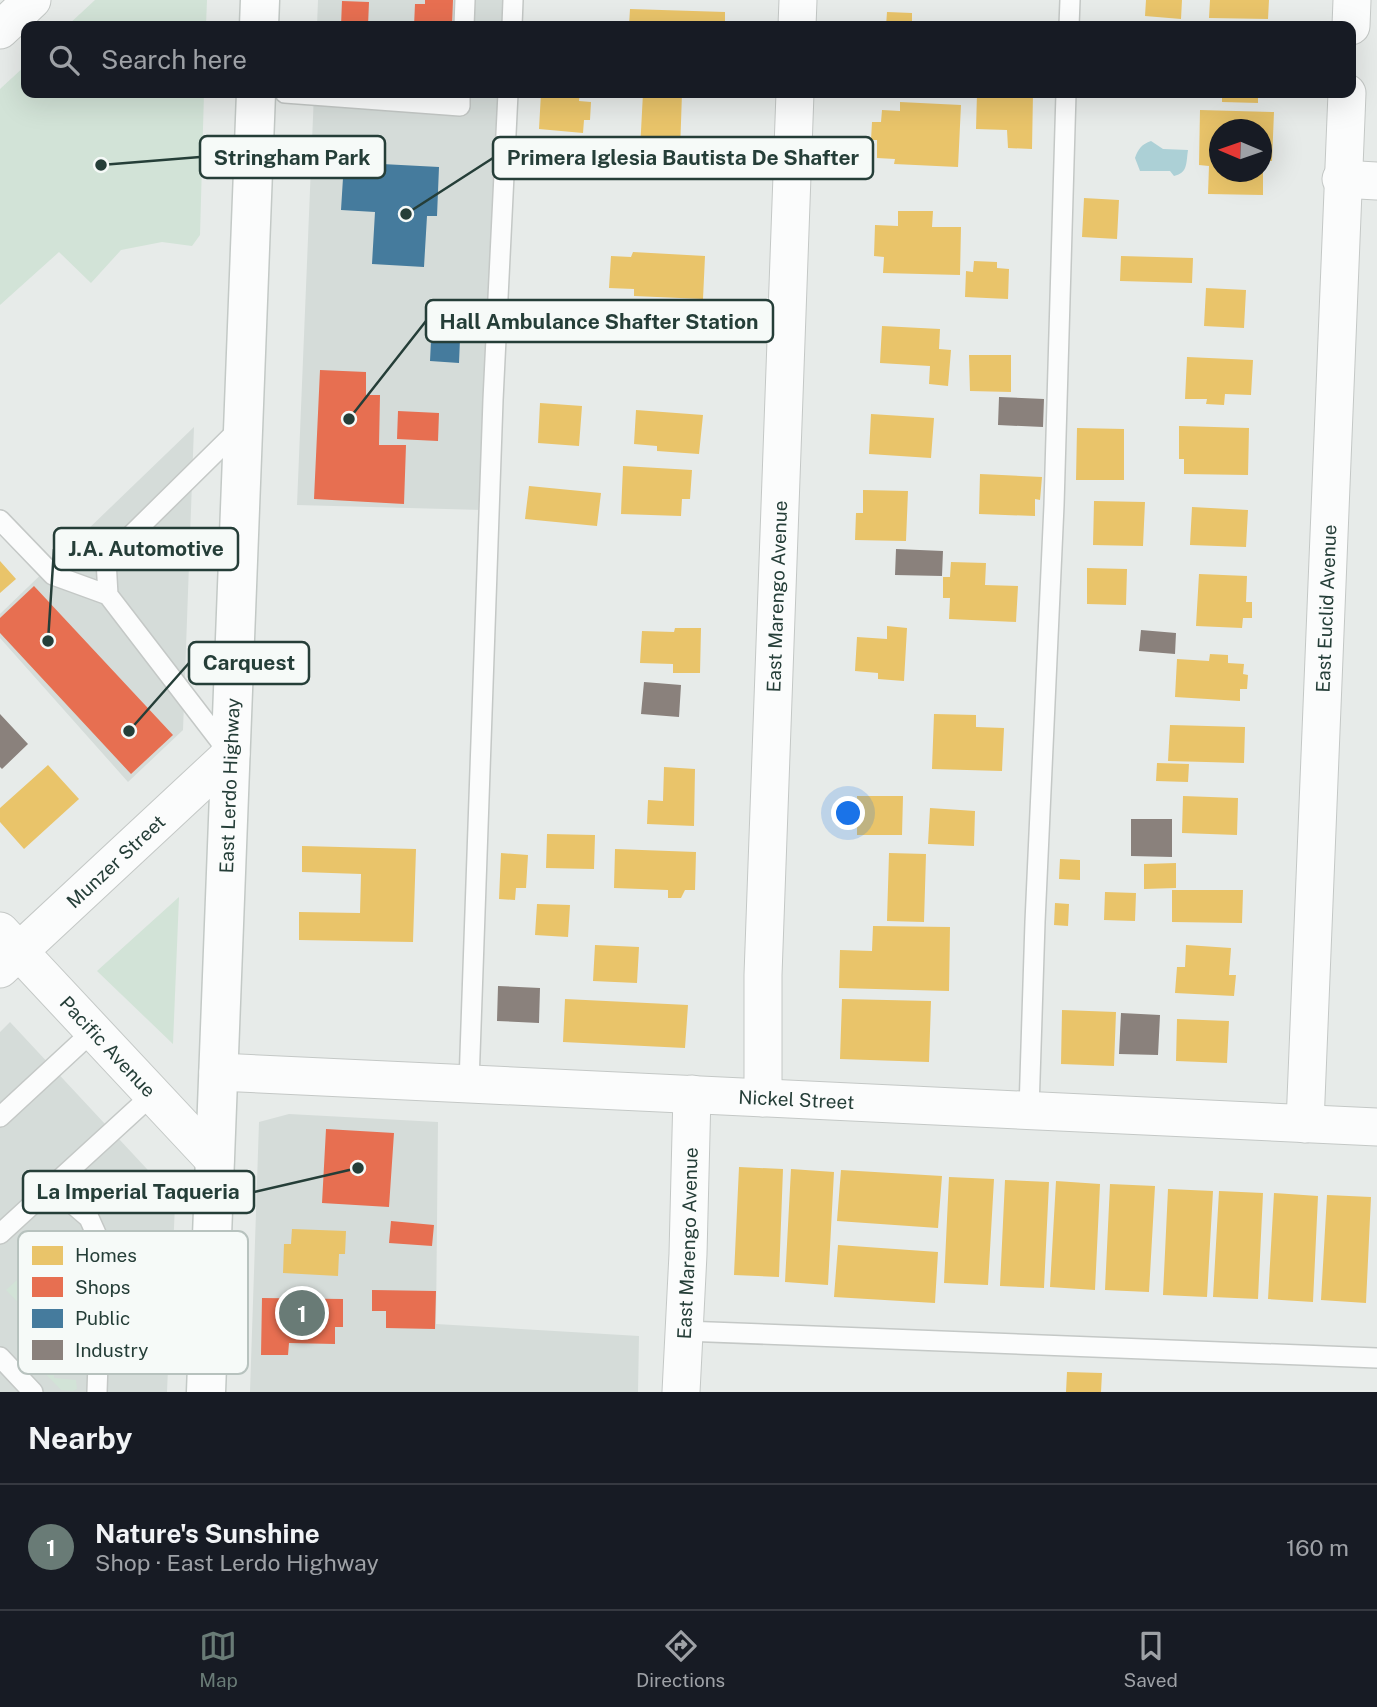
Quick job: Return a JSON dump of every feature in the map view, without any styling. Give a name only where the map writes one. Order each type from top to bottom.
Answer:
[{"type":"main road","points":[[259,21],[260,0]]},
{"type":"main road","name":"East Lerdo Highway","points":[[212,1231],[256,98]]},
{"type":"main road","name":"East Lerdo Highway","points":[[206,1392],[207,1374]]},
{"type":"street","points":[[0,30],[32,0]]},
{"type":"street","points":[[797,21],[798,0]]},
{"type":"street","points":[[1350,21],[1352,0]]},
{"type":"street","name":"East Marengo Avenue","points":[[764,1098],[763,975],[795,98]]},
{"type":"street","name":"East Euclid Avenue","points":[[1305,1124],[1341,179],[1347,98]]},
{"type":"street","points":[[1341,179],[1377,181]]},
{"type":"street","name":"Munzer Street","points":[[6,950],[231,754]]},
{"type":"street","name":"Pacific Avenue","points":[[6,950],[93,1031],[215,1161]]},
{"type":"street","name":"Nickel Street","points":[[218,1072],[1377,1127]]},
{"type":"street","name":"East Marengo Avenue","points":[[681,1392],[692,1094]]},
{"type":"lane","points":[[464,21],[465,0]]},
{"type":"lane","points":[[512,21],[513,0]]},
{"type":"lane","points":[[1069,21],[1070,0]]},
{"type":"lane","points":[[352,98],[460,106],[460,98]]},
{"type":"lane","points":[[469,1083],[494,386],[508,98]]},
{"type":"lane","points":[[1029,1110],[1054,505],[1066,98]]},
{"type":"lane","points":[[108,595],[106,560],[245,422]]},
{"type":"lane","points":[[0,520],[53,575],[108,595],[231,754]]},
{"type":"lane","points":[[0,1117],[93,1031]]},
{"type":"lane","points":[[0,1234],[153,1094]]},
{"type":"lane","points":[[52,1186],[89,1218],[95,1231]]},
{"type":"lane","points":[[684,1331],[1377,1358]]},
{"type":"lane","points":[[0,1357],[33,1392]]},
{"type":"lane","points":[[97,1392],[98,1374]]},
{"type":"shaded area","points":[[318,0],[504,0],[503,21],[317,21]]},
{"type":"shaded area","points":[[314,98],[501,98],[483,510],[297,505]]},
{"type":"shaded area","points":[[194,427],[183,730],[128,782],[0,638],[0,614]]},
{"type":"shaded area","points":[[10,1022],[160,1183],[175,1204],[174,1231],[18,1231],[18,1374],[168,1374],[167,1392],[0,1392],[0,1032]]},
{"type":"shaded area","points":[[289,1114],[438,1122],[436,1324],[639,1336],[638,1392],[250,1392],[259,1122]]},
{"type":"green space","points":[[95,0],[207,0],[206,21],[72,21]]},
{"type":"green space","points":[[21,70],[21,98],[204,98],[200,235],[192,246],[162,242],[121,250],[91,283],[59,252],[0,305],[0,89]]},
{"type":"green space","points":[[179,897],[173,1044],[97,971]]},
{"type":"green space","points":[[18,1279],[18,1302],[6,1290]]},
{"type":"green space","points":[[46,1374],[54,1374],[54,1378],[76,1380],[77,1389],[61,1390]]},
{"type":"water","points":[[1151,141],[1163,149],[1188,150],[1186,167],[1182,173],[1174,176],[1170,171],[1140,171],[1135,158],[1137,152]]},
{"type":"building: Homes","points":[[1146,0],[1182,0],[1181,19],[1145,16]]},
{"type":"building: Homes","points":[[1210,0],[1269,0],[1268,19],[1209,18]]},
{"type":"building: Homes","points":[[630,9],[725,12],[725,21],[629,21]]},
{"type":"building: Homes","points":[[887,12],[912,13],[912,21],[886,21]]},
{"type":"building: Homes","points":[[541,98],[579,98],[579,101],[591,102],[590,120],[584,120],[583,133],[539,129]]},
{"type":"building: Homes","points":[[643,98],[682,98],[680,152],[640,150]]},
{"type":"building: Homes","points":[[977,98],[1033,98],[1032,149],[1008,148],[1007,130],[976,129]]},
{"type":"building: Homes","points":[[1222,98],[1258,98],[1258,103],[1222,102]]},
{"type":"building: Homes","points":[[900,102],[961,105],[958,167],[894,164],[895,159],[877,158],[877,140],[871,140],[872,122],[881,122],[882,110],[900,111]]},
{"type":"building: Homes","points":[[1200,110],[1274,112],[1272,161],[1272,119],[1209,119],[1209,166],[1199,165]]},
{"type":"building: Homes","points":[[1209,166],[1209,182],[1263,182],[1263,195],[1208,194]]},
{"type":"building: Homes","points":[[1084,198],[1119,200],[1117,239],[1082,237]]},
{"type":"building: Homes","points":[[898,211],[933,211],[932,227],[961,227],[960,275],[883,273],[884,257],[874,256],[875,225],[898,226]]},
{"type":"building: Homes","points":[[633,252],[705,256],[703,299],[634,296],[634,289],[609,288],[611,256],[631,257]]},
{"type":"building: Homes","points":[[1121,256],[1193,258],[1192,283],[1120,281]]},
{"type":"building: Homes","points":[[974,261],[997,262],[997,268],[1009,269],[1008,299],[965,297],[966,271],[973,272]]},
{"type":"building: Homes","points":[[1206,288],[1246,290],[1244,328],[1204,326]]},
{"type":"building: Homes","points":[[882,326],[940,329],[939,349],[951,350],[948,386],[929,384],[930,366],[880,363]]},
{"type":"building: Homes","points":[[969,355],[1011,355],[1011,392],[970,391]]},
{"type":"building: Homes","points":[[1187,357],[1253,360],[1251,395],[1225,394],[1224,405],[1206,404],[1207,399],[1185,399]]},
{"type":"building: Homes","points":[[540,403],[582,406],[579,446],[538,443]]},
{"type":"building: Homes","points":[[636,410],[703,415],[699,454],[657,451],[657,446],[634,444]]},
{"type":"building: Homes","points":[[871,414],[934,418],[931,458],[869,454]]},
{"type":"building: Homes","points":[[1179,426],[1249,428],[1248,475],[1184,474],[1184,459],[1179,459]]},
{"type":"building: Homes","points":[[1077,428],[1124,429],[1124,480],[1076,480]]},
{"type":"building: Homes","points":[[623,466],[692,470],[690,499],[682,499],[681,516],[621,514]]},
{"type":"building: Homes","points":[[980,474],[1042,477],[1040,500],[1035,499],[1035,516],[979,514]]},
{"type":"building: Homes","points":[[529,486],[601,493],[597,526],[525,519]]},
{"type":"building: Homes","points":[[863,490],[908,491],[906,541],[855,540],[856,513],[863,513]]},
{"type":"building: Homes","points":[[1094,501],[1145,502],[1143,546],[1093,545]]},
{"type":"building: Homes","points":[[1192,507],[1248,510],[1246,547],[1190,545]]},
{"type":"building: Homes","points":[[0,561],[16,579],[0,593]]},
{"type":"building: Homes","points":[[951,562],[986,563],[985,585],[1018,586],[1016,622],[949,619],[950,598],[943,598],[943,577],[950,577]]},
{"type":"building: Homes","points":[[1087,568],[1127,569],[1126,605],[1087,604]]},
{"type":"building: Homes","points":[[1199,574],[1247,576],[1246,602],[1252,602],[1252,618],[1243,618],[1242,628],[1196,626]]},
{"type":"building: Homes","points":[[887,626],[907,628],[904,681],[878,679],[878,673],[855,671],[857,637],[887,639]]},
{"type":"building: Homes","points":[[675,628],[701,628],[700,673],[673,673],[673,664],[640,663],[642,631],[674,632]]},
{"type":"building: Homes","points":[[1210,654],[1228,655],[1228,663],[1244,664],[1243,674],[1248,675],[1247,689],[1240,689],[1240,701],[1175,697],[1177,659],[1209,661]]},
{"type":"building: Homes","points":[[934,714],[976,715],[976,727],[1004,728],[1002,771],[932,769]]},
{"type":"building: Homes","points":[[1170,725],[1245,727],[1244,763],[1168,761]]},
{"type":"building: Homes","points":[[1157,763],[1189,764],[1188,782],[1156,781]]},
{"type":"building: Homes","points":[[48,765],[79,799],[24,849],[0,822],[0,808]]},
{"type":"building: Homes","points":[[664,767],[695,769],[694,826],[647,824],[648,800],[663,801]]},
{"type":"building: Homes","points":[[857,796],[903,796],[902,835],[857,835]]},
{"type":"building: Homes","points":[[1183,796],[1238,798],[1237,835],[1182,833]]},
{"type":"building: Homes","points":[[930,808],[975,811],[974,846],[928,844]]},
{"type":"building: Homes","points":[[547,834],[595,835],[594,869],[546,868]]},
{"type":"building: Homes","points":[[302,846],[416,849],[413,942],[299,940],[299,912],[360,913],[361,874],[302,872]]},
{"type":"building: Homes","points":[[615,849],[696,852],[695,890],[685,890],[681,898],[668,898],[668,890],[614,888]]},
{"type":"building: Homes","points":[[501,853],[528,855],[526,888],[516,888],[515,900],[499,899]]},
{"type":"building: Homes","points":[[889,853],[926,854],[924,922],[887,921]]},
{"type":"building: Homes","points":[[1060,859],[1080,860],[1080,880],[1059,879]]},
{"type":"building: Homes","points":[[1176,863],[1176,888],[1144,889],[1144,864]]},
{"type":"building: Homes","points":[[1172,890],[1243,890],[1242,923],[1172,922]]},
{"type":"building: Homes","points":[[1105,892],[1136,893],[1135,921],[1104,920]]},
{"type":"building: Homes","points":[[1055,903],[1069,904],[1068,926],[1054,925]]},
{"type":"building: Homes","points":[[537,904],[570,905],[568,937],[535,935]]},
{"type":"building: Homes","points":[[873,926],[950,927],[949,991],[839,988],[840,950],[872,951]]},
{"type":"building: Homes","points":[[595,945],[639,947],[637,983],[593,981]]},
{"type":"building: Homes","points":[[1186,945],[1231,948],[1229,975],[1236,975],[1234,996],[1175,993],[1177,967],[1185,967]]},
{"type":"building: Homes","points":[[565,999],[688,1005],[685,1048],[563,1042]]},
{"type":"building: Homes","points":[[842,999],[931,1001],[929,1062],[840,1059]]},
{"type":"building: Homes","points":[[1062,1010],[1116,1012],[1114,1066],[1061,1064]]},
{"type":"building: Homes","points":[[1177,1019],[1229,1021],[1227,1063],[1176,1061]]},
{"type":"building: Homes","points":[[739,1167],[783,1169],[779,1277],[734,1275]]},
{"type":"building: Homes","points":[[791,1169],[834,1172],[828,1285],[785,1282]]},
{"type":"building: Homes","points":[[841,1170],[942,1176],[938,1228],[837,1221]]},
{"type":"building: Homes","points":[[949,1177],[994,1179],[988,1285],[944,1283]]},
{"type":"building: Homes","points":[[1005,1180],[1049,1182],[1044,1288],[1000,1286]]},
{"type":"building: Homes","points":[[1056,1181],[1100,1184],[1095,1290],[1050,1287]]},
{"type":"building: Homes","points":[[1110,1184],[1155,1186],[1149,1292],[1105,1290]]},
{"type":"building: Homes","points":[[1168,1189],[1213,1191],[1207,1297],[1163,1295]]},
{"type":"building: Homes","points":[[1219,1191],[1263,1193],[1258,1299],[1213,1297]]},
{"type":"building: Homes","points":[[1274,1193],[1318,1196],[1313,1302],[1268,1299]]},
{"type":"building: Homes","points":[[1327,1195],[1371,1197],[1366,1303],[1321,1300]]},
{"type":"building: Homes","points":[[292,1229],[346,1231],[345,1254],[339,1254],[338,1276],[283,1273],[284,1244],[291,1244]]},
{"type":"building: Homes","points":[[838,1245],[938,1252],[935,1303],[834,1297]]},
{"type":"building: Homes","points":[[1067,1372],[1102,1373],[1101,1392],[1066,1392]]},
{"type":"building: Shops","points":[[425,0],[453,0],[452,21],[414,21],[415,4],[425,4]]},
{"type":"building: Shops","points":[[342,1],[369,2],[368,21],[341,21]]},
{"type":"building: Shops","points":[[320,370],[366,372],[366,395],[380,395],[379,445],[406,445],[404,504],[314,499]]},
{"type":"building: Shops","points":[[398,411],[439,413],[438,441],[397,439]]},
{"type":"building: Shops","points":[[34,586],[173,735],[131,774],[0,633],[0,618]]},
{"type":"building: Shops","points":[[326,1129],[394,1133],[389,1207],[322,1203]]},
{"type":"building: Shops","points":[[391,1221],[434,1225],[432,1246],[389,1243]]},
{"type":"building: Shops","points":[[372,1290],[436,1291],[435,1329],[386,1328],[386,1311],[372,1311]]},
{"type":"building: Shops","points":[[262,1298],[343,1299],[343,1327],[335,1327],[335,1344],[289,1343],[288,1355],[261,1355]]},
{"type":"building: Public","points":[[344,162],[439,167],[437,216],[427,216],[424,267],[372,264],[375,212],[341,210]]},
{"type":"building: Public","points":[[433,300],[481,303],[479,339],[460,339],[459,363],[430,361]]},
{"type":"building: Industry","points":[[999,397],[1044,399],[1043,427],[998,425]]},
{"type":"building: Industry","points":[[896,549],[943,551],[942,576],[895,575]]},
{"type":"building: Industry","points":[[1141,630],[1176,633],[1175,654],[1139,651]]},
{"type":"building: Industry","points":[[644,682],[681,685],[679,717],[641,714]]},
{"type":"building: Industry","points":[[0,714],[28,744],[2,769],[0,767]]},
{"type":"building: Industry","points":[[1131,819],[1172,819],[1172,857],[1131,856]]},
{"type":"building: Industry","points":[[498,986],[540,988],[539,1023],[497,1021]]},
{"type":"building: Industry","points":[[1121,1013],[1160,1015],[1158,1055],[1119,1054]]},
{"type":"place","name":"Stringham Park","points":[[101,165]]},
{"type":"place","name":"Primera Iglesia Bautista De Shafter","points":[[406,214]]},
{"type":"place","name":"Hall Ambulance Shafter Station","points":[[349,419]]},
{"type":"place","name":"J.A. Automotive","points":[[48,641]]},
{"type":"place","name":"Carquest","points":[[129,731]]},
{"type":"place","name":"La Imperial Taqueria","points":[[358,1168]]},
{"type":"place","name":"Nature's Sunshine","points":[[302,1313]]}]
